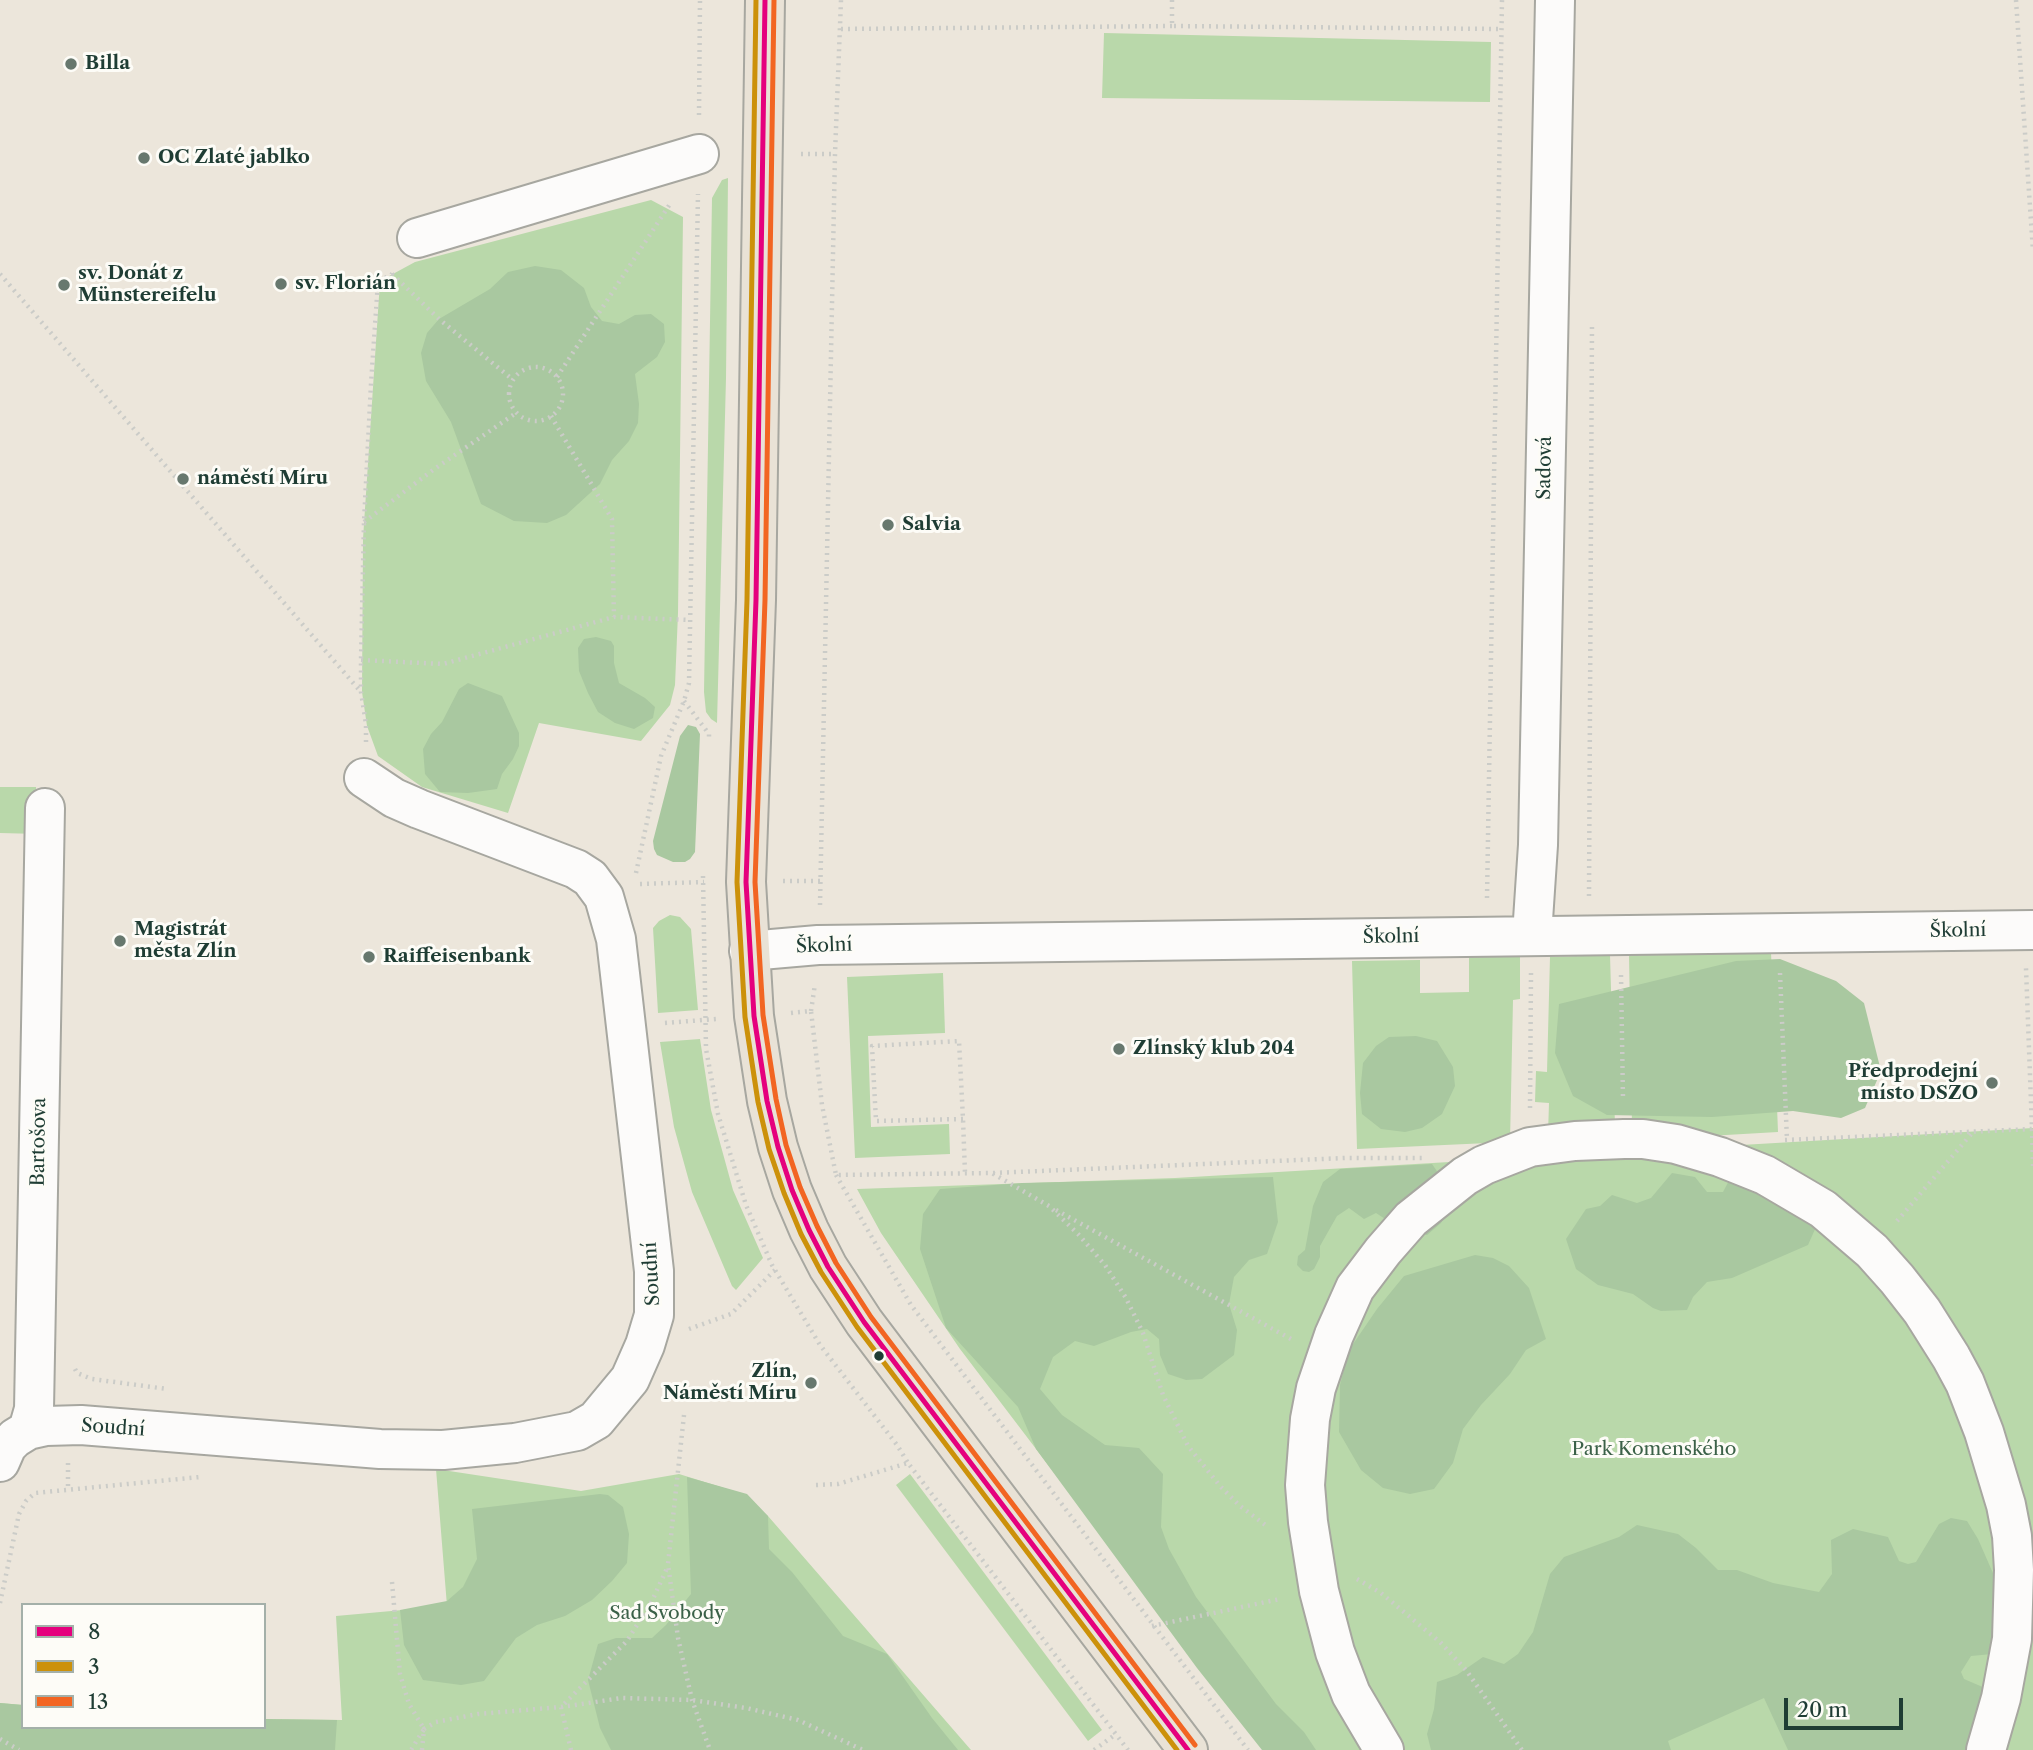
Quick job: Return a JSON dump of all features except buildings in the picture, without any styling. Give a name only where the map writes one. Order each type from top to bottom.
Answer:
[{"type":"main road","points":[[765,0],[756,600],[746,882],[754,1016],[766,1101],[792,1190],[828,1267],[864,1322],[1188,1750]]},
{"type":"street","name":"Sadová","points":[[1532,935],[1538,845],[1555,0]]},
{"type":"street","points":[[405,250],[699,155]]},
{"type":"street","name":"Soudní","points":[[28,1430],[46,1426],[81,1425],[380,1448],[443,1450],[528,1441],[566,1434],[589,1426],[604,1413],[630,1379],[651,1329],[654,1315],[654,1271],[615,939],[604,897],[590,878],[576,869],[394,798],[364,778]]},
{"type":"street","name":"Bartošova","points":[[28,1430],[34,1409],[45,808]]},
{"type":"street","name":"Školní","points":[[749,950],[818,945],[2029,930]]},
{"type":"street","points":[[1384,1750],[1351,1694],[1335,1652],[1319,1591],[1308,1522],[1306,1449],[1316,1388],[1334,1335],[1355,1289],[1382,1251],[1411,1219],[1465,1176],[1484,1165],[1530,1147],[1552,1143],[1643,1139],[1698,1150],[1765,1175],[1823,1209],[1872,1251],[1922,1311],[1956,1366],[1984,1432],[2006,1504],[2012,1536],[2012,1639],[2001,1698],[1986,1750]]},
{"type":"street","points":[[0,1462],[8,1446],[28,1430]]},
{"type":"path","points":[[634,885],[661,756],[684,702],[689,683],[700,0]]},
{"type":"path","points":[[818,945],[841,0]]},
{"type":"path","points":[[1172,0],[1172,26]]},
{"type":"path","points":[[1486,936],[1502,0]]},
{"type":"path","points":[[2017,0],[2033,251]]},
{"type":"path","points":[[841,29],[1172,26],[1502,29]]},
{"type":"path","points":[[557,377],[699,155]]},
{"type":"path","points":[[364,778],[366,724],[361,692],[361,660],[364,522],[376,303],[378,282],[392,274],[405,250]]},
{"type":"path","points":[[0,274],[361,692]]},
{"type":"path","points":[[392,274],[439,319],[512,379]]},
{"type":"path","points":[[1591,321],[1605,936],[1624,1139]]},
{"type":"path","points":[[538,366],[552,371],[561,383],[561,405],[543,420],[524,419],[516,413],[509,400],[512,379],[523,369],[538,366]]},
{"type":"path","points":[[364,522],[516,413]]},
{"type":"path","points":[[551,416],[611,519],[614,617]]},
{"type":"path","points":[[361,660],[443,664],[614,617],[689,620]]},
{"type":"path","points":[[2029,930],[2033,1166]]},
{"type":"path","points":[[1530,1147],[1532,935]]},
{"type":"path","points":[[1780,973],[1787,1140]]},
{"type":"path","points":[[626,1027],[811,1011],[822,1105],[836,1175],[911,1305],[1248,1750]]},
{"type":"path","points":[[963,1119],[876,1121],[872,1046],[959,1041],[963,1119],[965,1173]]},
{"type":"path","points":[[1773,1141],[2032,1129]]},
{"type":"path","points":[[1872,1251],[1973,1132]]},
{"type":"path","points":[[836,1175],[992,1174],[1345,1158],[1438,1158]]},
{"type":"path","points":[[992,1174],[1325,1359]]},
{"type":"path","points":[[1049,1206],[1105,1265],[1126,1298],[1143,1333],[1163,1395],[1175,1421],[1188,1446],[1204,1466],[1240,1506],[1287,1540],[1381,1593],[1440,1642],[1466,1670],[1522,1750]]},
{"type":"path","points":[[651,1329],[683,1331],[732,1314],[775,1269]]},
{"type":"path","points":[[72,1366],[77,1373],[92,1379],[172,1390]]},
{"type":"path","points":[[684,1415],[668,1564],[678,1638],[692,1700],[710,1750]]},
{"type":"path","points":[[816,1485],[838,1484],[908,1463],[1128,1750]]},
{"type":"path","points":[[0,1603],[19,1514],[26,1501],[35,1493],[200,1477]]},
{"type":"path","points":[[561,1707],[627,1641],[652,1601],[668,1564]]},
{"type":"path","points":[[392,1582],[400,1674],[409,1704],[424,1729],[422,1750]]},
{"type":"path","points":[[1152,1626],[1319,1591]]},
{"type":"path","points":[[411,1750],[424,1729],[436,1722],[478,1714],[561,1707],[622,1698],[692,1700],[746,1707],[798,1720],[863,1750]]},
{"type":"path","points":[[561,1707],[571,1750]]},
{"type":"path","points":[[1094,1750],[1116,1734]]},
{"type":"path","points":[[0,1739],[19,1750]]},
{"type":"green space","points":[[1104,33],[1491,42],[1490,102],[1102,98]]},
{"type":"green space","points":[[728,178],[717,723],[706,712],[704,692],[712,198],[722,180]]},
{"type":"green space","points":[[651,200],[683,217],[678,613],[675,685],[670,705],[641,741],[539,723],[508,813],[422,787],[378,756],[367,726],[362,692],[363,539],[380,281],[415,262]]},
{"type":"green space","points":[[535,266],[561,270],[584,288],[591,307],[602,321],[619,324],[635,315],[651,314],[664,324],[665,342],[657,357],[635,374],[639,404],[638,423],[629,441],[612,460],[600,484],[566,515],[547,523],[514,521],[481,504],[451,422],[426,381],[421,353],[427,333],[439,319],[490,289],[508,272]]},
{"type":"green space","points":[[596,637],[611,641],[614,646],[614,663],[619,683],[655,707],[653,718],[634,729],[615,723],[598,712],[588,693],[579,671],[578,648],[584,639]]},
{"type":"green space","points":[[468,683],[502,696],[519,733],[519,746],[502,774],[497,789],[468,793],[440,792],[425,774],[423,749],[442,722],[459,689]]},
{"type":"green space","points":[[688,725],[696,727],[700,734],[695,852],[685,862],[673,862],[657,855],[653,841],[680,736]]},
{"type":"green space","points":[[0,787],[36,787],[39,834],[0,833]]},
{"type":"green space","points":[[670,915],[680,917],[691,929],[698,1010],[658,1013],[653,928]]},
{"type":"green space","points":[[1771,952],[1778,1132],[1691,1137],[1632,1126],[1629,955]]},
{"type":"green space","points":[[1610,955],[1615,1126],[1548,1134],[1549,1103],[1535,1102],[1536,1071],[1547,1072],[1550,957]]},
{"type":"green space","points":[[1520,956],[1520,999],[1513,1000],[1510,1142],[1357,1149],[1352,961],[1420,960],[1420,993],[1469,992],[1469,957]]},
{"type":"green space","points":[[1780,959],[1836,981],[1864,1003],[1881,1071],[1865,1108],[1841,1118],[1793,1111],[1712,1117],[1607,1115],[1573,1096],[1555,1053],[1559,1004],[1736,961]]},
{"type":"green space","points":[[943,973],[945,1033],[868,1036],[871,1127],[949,1124],[950,1154],[855,1158],[847,977]]},
{"type":"green space","points":[[1416,1036],[1437,1041],[1453,1067],[1455,1086],[1442,1114],[1422,1128],[1405,1132],[1381,1129],[1362,1114],[1360,1093],[1363,1063],[1376,1046],[1389,1037]]},
{"type":"green space","points":[[700,1039],[711,1110],[733,1190],[763,1258],[736,1290],[692,1192],[674,1127],[660,1042]]},
{"type":"green space","name":"Park Komenského","points":[[2033,1128],[2033,1750],[1265,1750],[960,1349],[881,1233],[857,1189],[1175,1178]]},
{"type":"green space","points":[[1432,1164],[1443,1180],[1450,1206],[1441,1223],[1427,1235],[1396,1226],[1376,1213],[1364,1219],[1349,1208],[1337,1216],[1320,1246],[1320,1257],[1314,1269],[1303,1271],[1297,1265],[1298,1256],[1305,1250],[1313,1206],[1323,1182],[1340,1169]]},
{"type":"green space","points":[[1672,1173],[1695,1177],[1707,1192],[1723,1192],[1733,1173],[1820,1218],[1808,1245],[1732,1278],[1707,1282],[1693,1297],[1687,1310],[1661,1311],[1633,1294],[1598,1285],[1576,1269],[1566,1239],[1586,1209],[1600,1206],[1612,1195],[1637,1203],[1651,1198]]},
{"type":"green space","points":[[1273,1177],[1278,1222],[1267,1254],[1249,1260],[1234,1277],[1229,1304],[1237,1330],[1234,1355],[1202,1379],[1186,1380],[1168,1374],[1160,1355],[1159,1339],[1147,1329],[1094,1346],[1075,1341],[1053,1357],[1040,1389],[1062,1415],[1105,1445],[1139,1448],[1163,1474],[1161,1527],[1169,1549],[1196,1597],[1276,1704],[1304,1732],[1316,1750],[1262,1750],[1197,1668],[1036,1449],[1018,1407],[946,1328],[920,1249],[923,1214],[940,1189],[1022,1183]]},
{"type":"green space","points":[[1475,1255],[1493,1258],[1509,1266],[1529,1288],[1546,1339],[1526,1350],[1510,1374],[1463,1429],[1453,1463],[1434,1489],[1410,1494],[1383,1488],[1361,1470],[1339,1432],[1340,1385],[1349,1350],[1404,1276]]},
{"type":"green space","name":"Sad Svobody","points":[[436,1469],[581,1491],[679,1474],[737,1492],[768,1516],[971,1750],[0,1750],[0,1703],[21,1705],[21,1729],[266,1729],[266,1719],[342,1720],[336,1616],[447,1606]]},
{"type":"green space","points":[[910,1474],[1102,1730],[1088,1741],[896,1485]]},
{"type":"green space","points":[[687,1477],[747,1494],[768,1516],[769,1549],[792,1572],[843,1636],[887,1654],[958,1750],[611,1750],[600,1728],[588,1680],[598,1644],[616,1638],[652,1638],[691,1594]]},
{"type":"green space","points":[[608,1495],[623,1507],[629,1534],[627,1563],[612,1581],[592,1600],[565,1616],[537,1625],[516,1638],[484,1681],[461,1685],[423,1680],[404,1645],[400,1610],[447,1601],[463,1587],[477,1559],[472,1509]]},
{"type":"green space","points":[[1951,1518],[1967,1521],[1996,1580],[1992,1654],[1971,1656],[1961,1672],[1964,1679],[1985,1688],[1969,1750],[1788,1750],[1764,1698],[1668,1741],[1671,1750],[1431,1750],[1427,1734],[1434,1709],[1437,1682],[1457,1675],[1483,1657],[1504,1664],[1518,1654],[1533,1632],[1550,1574],[1564,1557],[1619,1537],[1637,1525],[1678,1534],[1718,1570],[1737,1570],[1773,1583],[1819,1592],[1832,1574],[1831,1540],[1853,1529],[1888,1537],[1899,1561],[1908,1564],[1916,1562],[1939,1524]]},
{"type":"green space","points":[[0,1703],[21,1705],[21,1729],[266,1729],[266,1719],[337,1720],[335,1750],[0,1750]]},
{"type":"transit line","name":"3","points":[[756,0],[747,600],[737,882],[745,1017],[758,1102],[769,1149],[801,1234],[821,1272],[857,1327],[1177,1750]]},
{"type":"transit line","name":"8","points":[[765,0],[756,600],[746,882],[754,1016],[767,1101],[778,1147],[809,1230],[828,1267],[864,1322],[1188,1750]]},
{"type":"transit line","name":"13","points":[[774,0],[765,600],[755,882],[763,1015],[786,1145],[817,1226],[836,1263],[871,1317],[1195,1745]]},
{"type":"place","name":"Billa","points":[[71,64]]},
{"type":"place","name":"OC Zlaté jablko","points":[[144,158]]},
{"type":"place","name":"sv. Florián","points":[[281,284]]},
{"type":"place","name":"sv. Donát z Münstereifelu","points":[[64,285]]},
{"type":"place","name":"náměstí Míru","points":[[183,479]]},
{"type":"place","name":"Salvia","points":[[888,525]]},
{"type":"place","name":"Magistrát města Zlín","points":[[120,941]]},
{"type":"place","name":"Raiffeisenbank","points":[[369,957]]},
{"type":"place","name":"Zlínský klub 204","points":[[1119,1049]]},
{"type":"place","name":"Předprodejní místo DSZO","points":[[1992,1083]]},
{"type":"place","name":"Zlín, Náměstí Míru","points":[[811,1383]]}]
